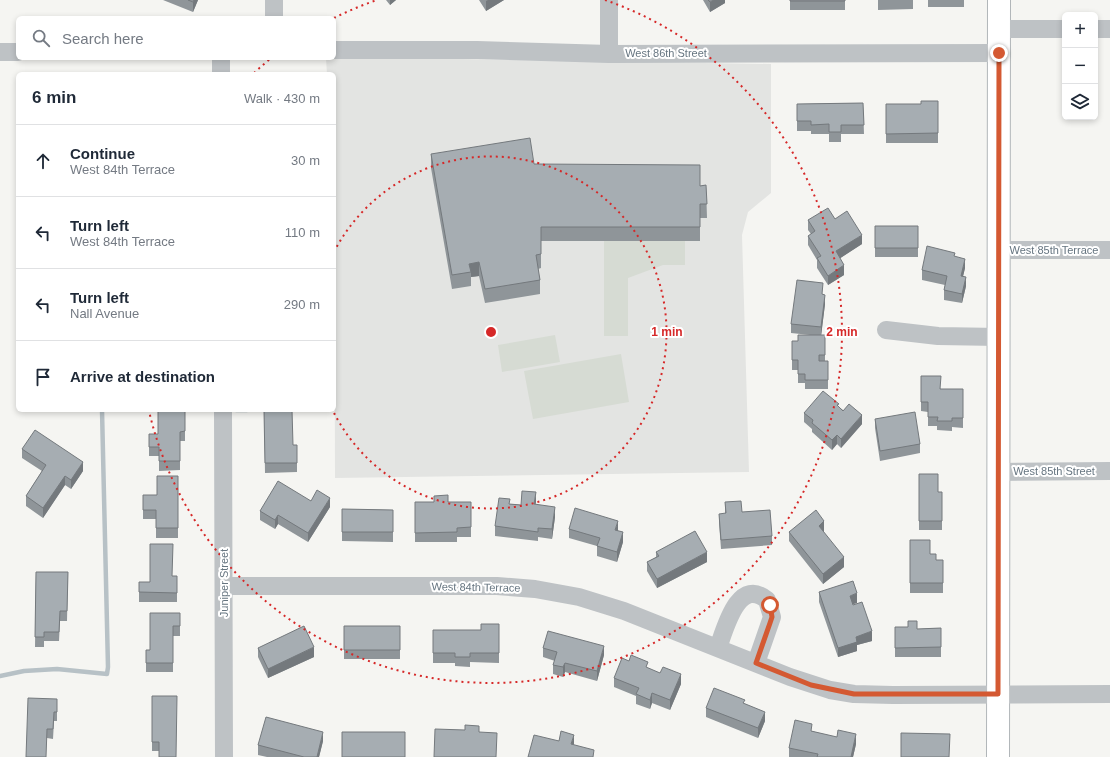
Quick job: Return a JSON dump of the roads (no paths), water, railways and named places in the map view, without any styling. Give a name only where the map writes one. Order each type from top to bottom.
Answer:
[{"type":"main road","points":[[998,757],[999,0]]},
{"type":"street","points":[[274,0],[274,16]]},
{"type":"street","points":[[609,0],[609,54]]},
{"type":"street","points":[[999,29],[1062,29]]},
{"type":"street","points":[[1098,29],[1110,29]]},
{"type":"street","name":"West 86th Street","points":[[336,50],[477,50],[609,54],[999,53]]},
{"type":"street","points":[[0,52],[16,52]]},
{"type":"street","points":[[221,60],[221,72]]},
{"type":"street","name":"West 85th Terrace","points":[[998,250],[1110,250]]},
{"type":"street","points":[[886,330],[938,336],[999,337]]},
{"type":"street","name":"Juniper Street","points":[[223,412],[224,757]]},
{"type":"street","name":"West 85th Street","points":[[998,472],[1110,471]]},
{"type":"street","name":"West 84th Terrace","points":[[224,586],[497,586],[535,589],[579,597],[624,611],[811,685],[854,694],[1110,694]]},
{"type":"street","points":[[718,648],[735,605],[744,597],[759,595],[767,600],[772,617],[756,663]]},
{"type":"waterway","points":[[0,676],[24,671],[57,669],[107,674],[102,412]]}]
